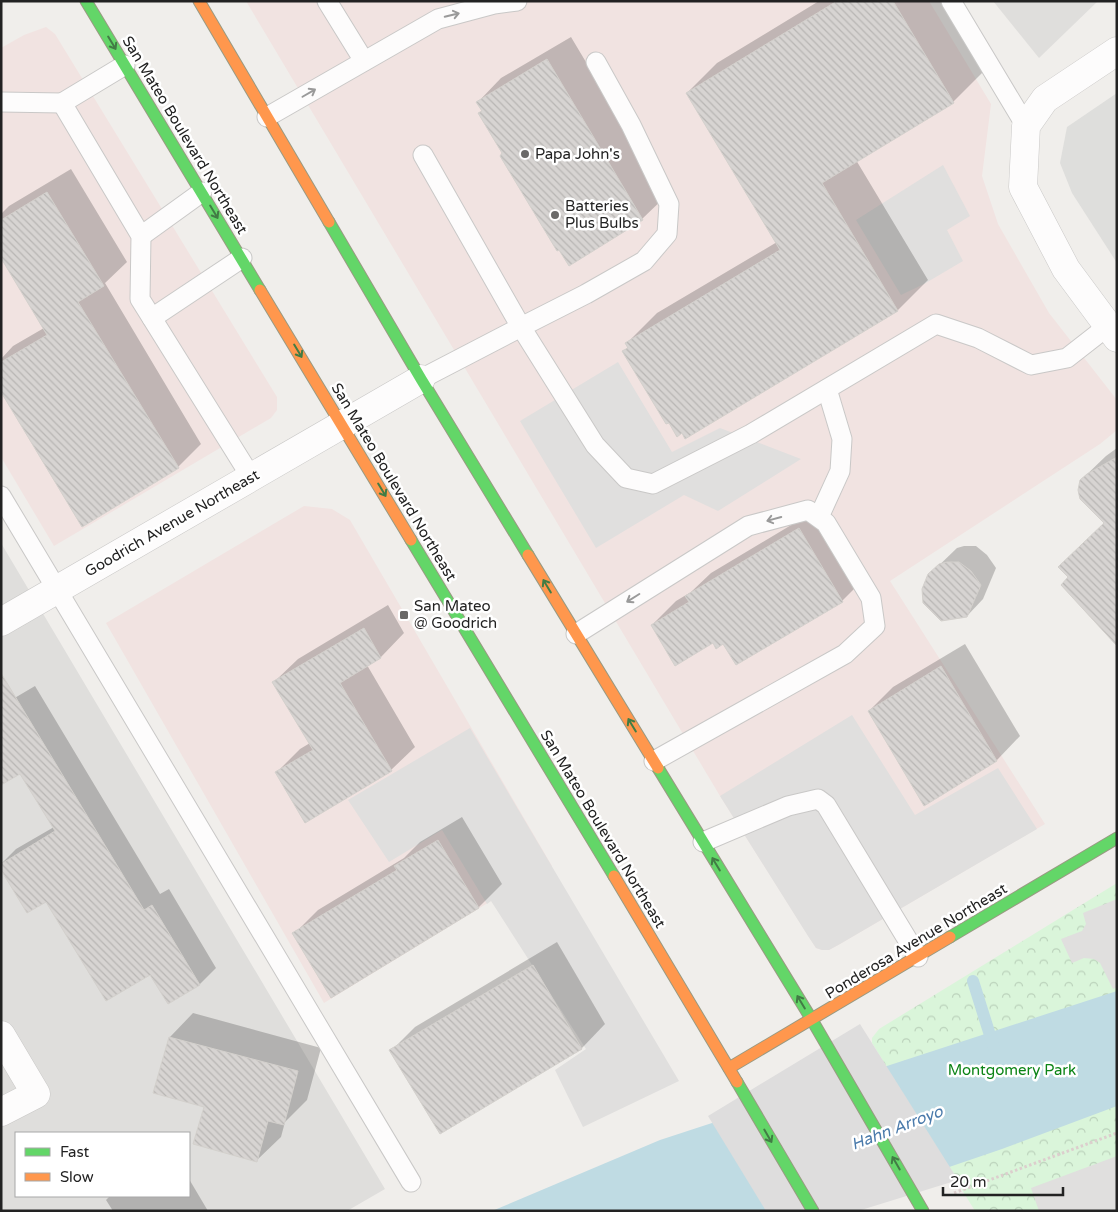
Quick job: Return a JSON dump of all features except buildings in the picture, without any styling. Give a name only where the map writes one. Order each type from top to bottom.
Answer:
[{"type":"main road","name":"San Mateo Boulevard Northeast","points":[[86,1],[729,1068],[812,1211]]},
{"type":"main road","points":[[199,1],[420,379],[812,1020],[922,1208]]},
{"type":"main road","name":"Ponderosa Avenue Northeast","points":[[729,1068],[1117,838]]},
{"type":"street","points":[[1112,332],[1066,269],[1023,187],[1026,126],[1045,99],[1117,51]]},
{"type":"street","name":"Goodrich Avenue Northeast","points":[[1,622],[420,379]]},
{"type":"street","points":[[1,1035],[36,1094],[1,1112]]},
{"type":"lane","points":[[328,1],[364,61]]},
{"type":"lane","points":[[267,117],[438,19],[494,4],[517,1]]},
{"type":"lane","points":[[951,1],[1026,126]]},
{"type":"lane","points":[[420,379],[586,294],[644,261],[667,234],[669,204],[631,125],[596,62]]},
{"type":"lane","points":[[1,102],[62,103],[125,65]]},
{"type":"lane","points":[[62,103],[141,236],[140,299],[251,477]]},
{"type":"lane","points":[[423,155],[521,327],[595,445],[626,478],[653,484],[751,434],[936,324],[978,338],[1030,365],[1067,358],[1112,332]]},
{"type":"lane","points":[[141,236],[202,192]]},
{"type":"lane","points":[[152,318],[242,258]]},
{"type":"lane","points":[[819,518],[840,471],[842,439],[827,390]]},
{"type":"lane","points":[[1,496],[411,1182]]},
{"type":"lane","points":[[576,634],[748,526],[808,510],[826,523],[871,598],[874,626],[845,654],[654,761]]},
{"type":"lane","points":[[703,842],[788,806],[818,799],[826,805],[918,957]]},
{"type":"path","points":[[922,1208],[1117,1133]]},
{"type":"shaded area","points":[[246,1],[929,1],[991,104],[982,176],[998,224],[1049,313],[1117,400],[1117,430],[1100,444],[890,581],[1045,824],[829,950],[816,948],[720,796]]},
{"type":"shaded area","points":[[993,1],[1098,1],[1039,58]]},
{"type":"shaded area","points":[[46,27],[55,34],[277,397],[277,410],[271,418],[54,546],[1,457],[1,48],[24,35]]},
{"type":"shaded area","points":[[1117,93],[1117,263],[1072,193],[1060,163],[1067,127]]},
{"type":"shaded area","points":[[943,165],[970,216],[947,230],[963,261],[901,295],[856,220]]},
{"type":"shaded area","points":[[618,362],[672,452],[720,428],[801,459],[718,511],[684,495],[596,548],[520,421]]},
{"type":"shaded area","points":[[304,506],[332,509],[350,520],[552,866],[324,1003],[106,623]]},
{"type":"shaded area","points":[[1,543],[385,1189],[347,1211],[1,1211]]},
{"type":"shaded area","points":[[852,715],[915,815],[998,768],[1037,829],[840,944],[829,950],[822,950],[816,948],[808,936],[720,796]]},
{"type":"shaded area","points":[[470,728],[679,1081],[583,1127],[555,1070],[586,1049],[491,901],[487,904],[442,830],[389,862],[348,800]]},
{"type":"shaded area","points":[[1117,899],[1117,987],[1113,989],[1100,963],[1094,959],[1084,958],[1072,963],[1061,939],[1082,931],[1086,924],[1083,913]]},
{"type":"shaded area","points":[[1117,1156],[1117,1211],[1039,1211],[1031,1188]]},
{"type":"green space","name":"Montgomery Park","points":[[1117,883],[1117,1211],[975,1211],[872,1043],[872,1038],[879,1029]]},
{"type":"water","name":"Hahn Arroyo","points":[[1117,991],[1117,1106],[1002,1149],[820,1211],[492,1211],[660,1140]]},
{"type":"pier","points":[[860,1024],[958,1180],[858,1211],[766,1211],[708,1116]]},
{"type":"waterway","points":[[973,981],[994,1048]]},
{"type":"traffic: fast","points":[[86,1],[260,290]]},
{"type":"traffic: fast","points":[[329,222],[421,379],[528,555]]},
{"type":"traffic: fast","points":[[411,540],[614,876]]},
{"type":"traffic: fast","points":[[658,768],[812,1020],[923,1211]]},
{"type":"traffic: fast","points":[[950,937],[1117,838]]},
{"type":"traffic: fast","points":[[737,1082],[813,1211]]},
{"type":"traffic: slow","points":[[199,1],[329,222]]},
{"type":"traffic: slow","points":[[260,290],[411,540]]},
{"type":"traffic: slow","points":[[528,555],[658,768]]},
{"type":"traffic: slow","points":[[614,876],[737,1082]]},
{"type":"traffic: slow","points":[[729,1068],[950,937]]},
{"type":"place","name":"Papa John's","points":[[525,154]]},
{"type":"place","name":"Batteries Plus Bulbs","points":[[555,215]]},
{"type":"place","name":"San Mateo @ Goodrich","points":[[404,615]]}]
